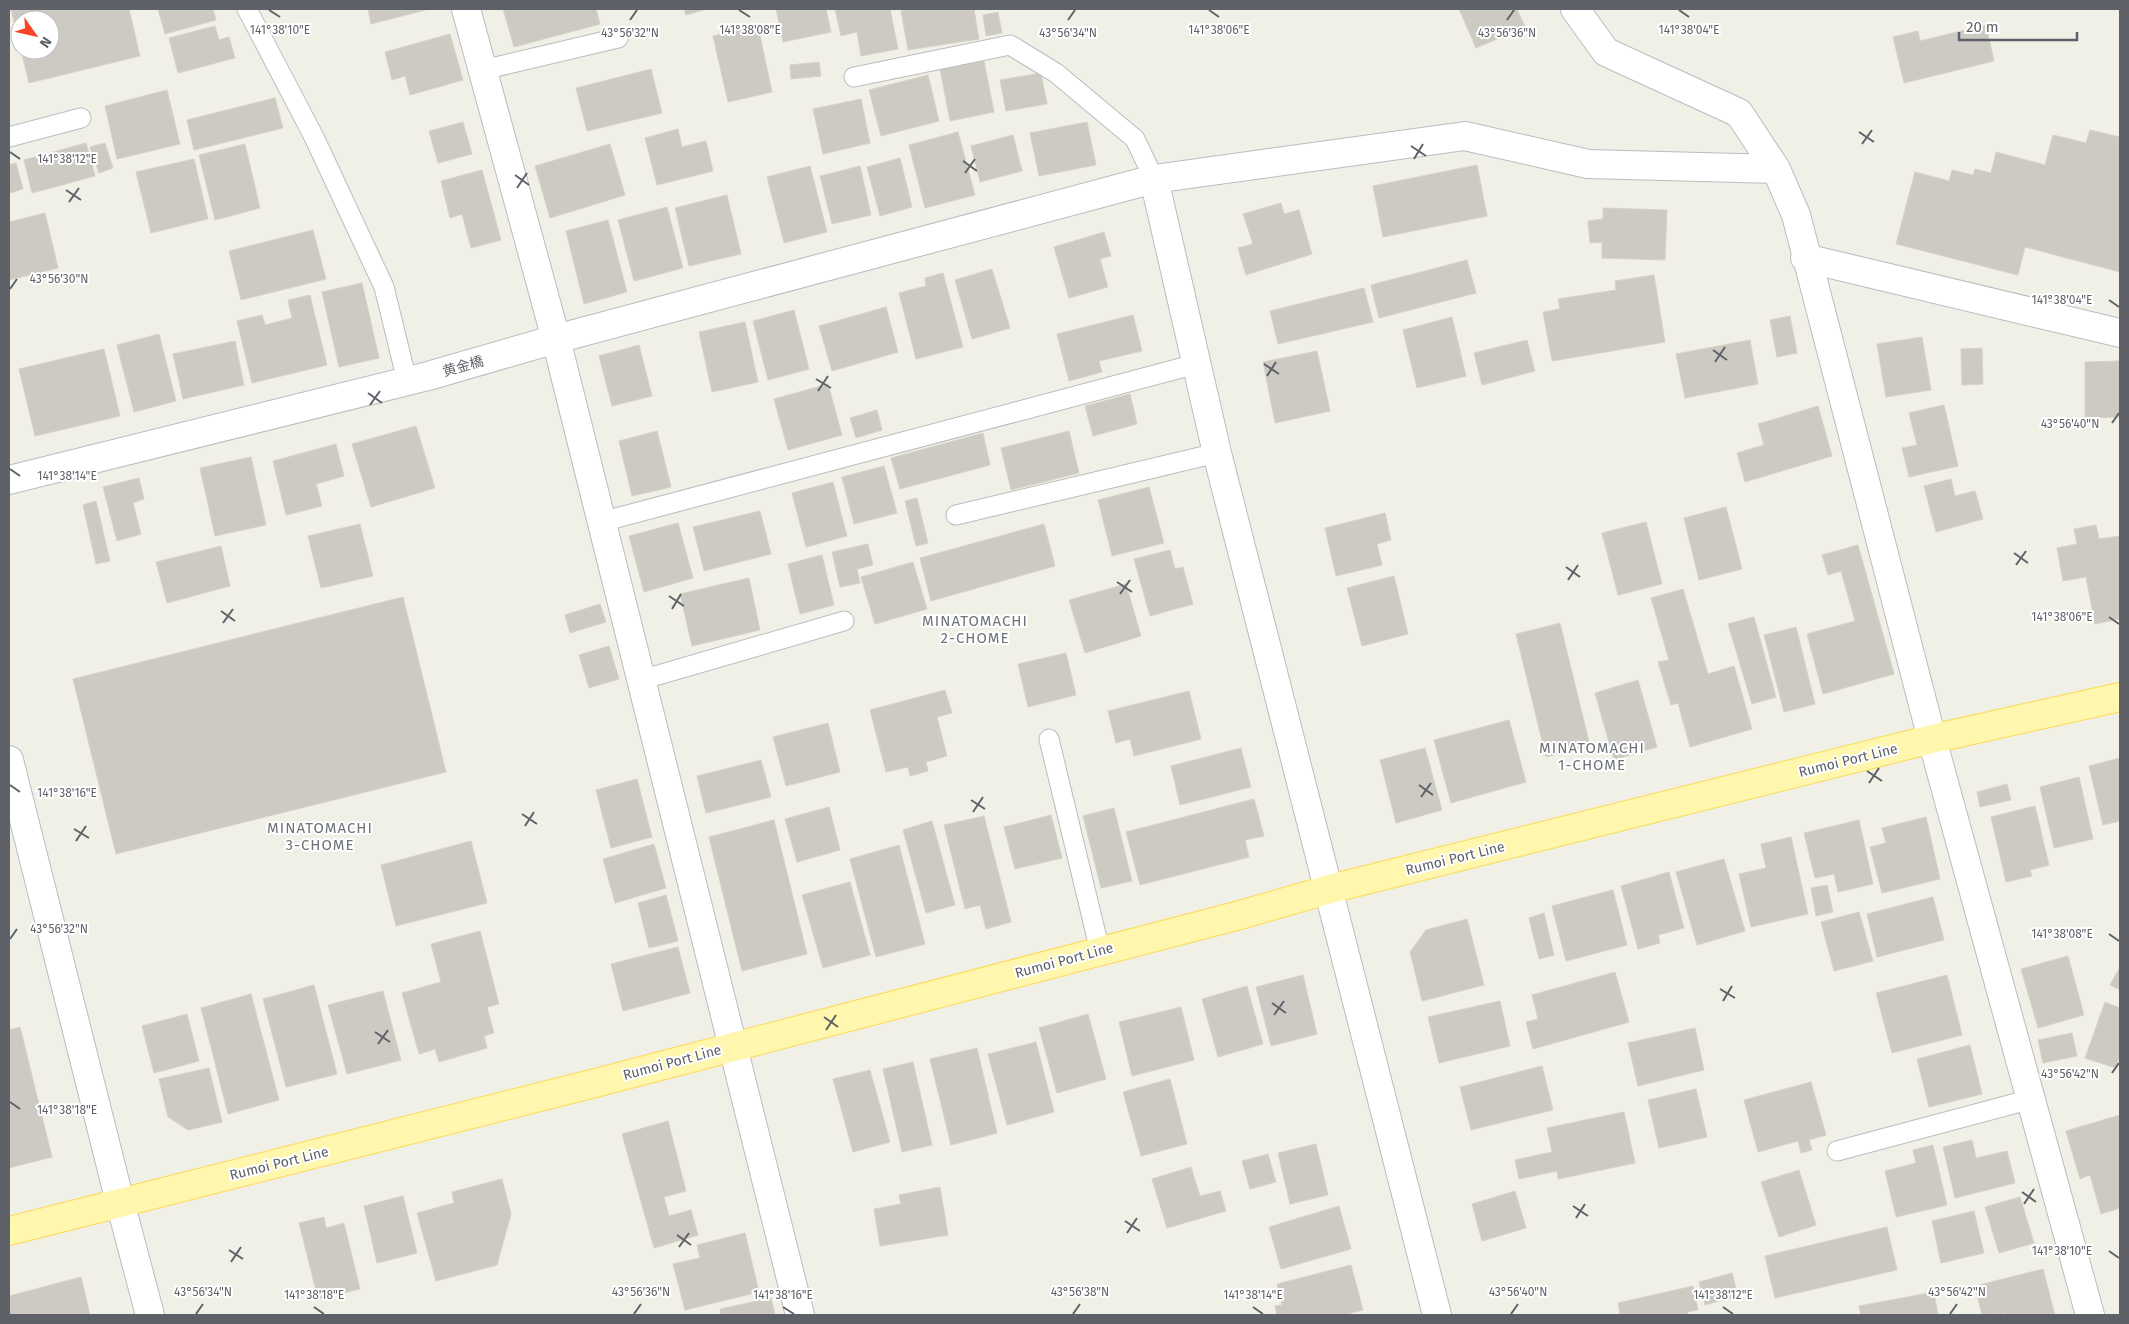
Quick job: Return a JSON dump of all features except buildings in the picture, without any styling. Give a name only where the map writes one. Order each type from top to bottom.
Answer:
[{"type":"main road","name":"Rumoi Port Line","points":[[9,1231],[602,1081],[1240,915],[1330,889],[1932,739],[2120,697]]},
{"type":"street","points":[[466,9],[556,339],[800,1315]]},
{"type":"street","points":[[1575,9],[1606,52],[1739,113],[1776,169],[1796,215],[1805,258],[1932,739],[2090,1315]]},
{"type":"street","name":"黄金橋","points":[[9,480],[418,378],[1154,178],[1465,136],[1588,164],[1776,169]]},
{"type":"street","points":[[1154,178],[1217,452],[1330,889],[1437,1315]]},
{"type":"street","points":[[1805,258],[2120,333]]},
{"type":"street","points":[[9,760],[150,1315]]},
{"type":"lane","points":[[247,9],[314,137],[384,287],[418,378]]},
{"type":"lane","points":[[483,70],[618,38]]},
{"type":"lane","points":[[854,77],[1010,45],[1056,73],[1135,139],[1154,178]]},
{"type":"lane","points":[[9,137],[81,118]]},
{"type":"lane","points":[[601,522],[1196,364]]},
{"type":"lane","points":[[956,515],[1217,452]]},
{"type":"lane","points":[[641,680],[844,621]]},
{"type":"lane","points":[[1049,739],[1100,951]]},
{"type":"lane","points":[[1837,1151],[2032,1099]]},
{"type":"district","name":"MINATOMACHI 2-CHOME","points":[[975,630]]},
{"type":"district","name":"MINATOMACHI 1-CHOME","points":[[1592,756]]},
{"type":"district","name":"MINATOMACHI 3-CHOME","points":[[320,836]]}]
